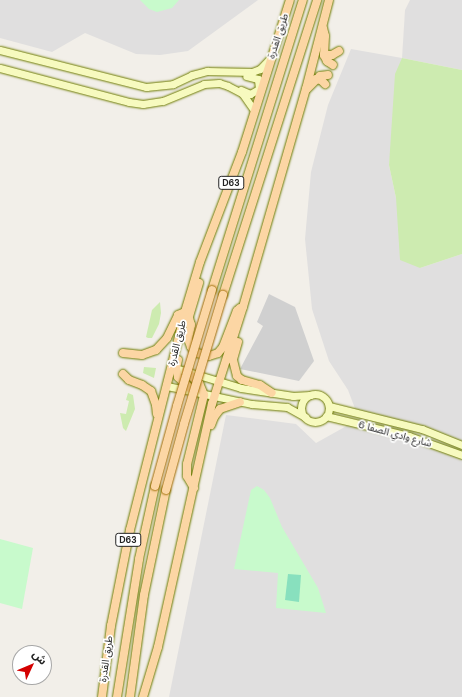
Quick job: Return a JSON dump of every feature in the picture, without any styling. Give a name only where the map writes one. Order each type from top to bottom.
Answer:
[{"type":"main road","name":"طريق القدرة","points":[[102,697],[107,649],[130,530],[156,423],[174,368],[200,262],[238,164],[290,0]]},
{"type":"main road","name":"طريق القدرة","points":[[118,697],[123,655],[139,559],[155,486],[177,406],[212,290],[302,0]]},
{"type":"main road","name":"D63","points":[[130,697],[144,595],[166,490],[223,295],[317,0]]},
{"type":"main road","points":[[143,697],[158,647],[194,488],[202,441],[219,381],[244,307],[306,89],[329,0]]},
{"type":"main road","points":[[323,27],[325,36],[324,55],[327,61],[332,65]]},
{"type":"main road","points":[[0,50],[146,87],[173,84],[192,75],[207,71],[252,72],[260,69],[272,57]]},
{"type":"main road","points":[[324,55],[332,55],[339,51]]},
{"type":"main road","points":[[0,68],[129,102],[142,104],[163,101],[208,84],[219,83],[254,94],[259,89],[260,82],[255,77],[229,71]]},
{"type":"main road","points":[[306,89],[322,75],[328,75]]},
{"type":"main road","points":[[316,79],[321,80],[325,84]]},
{"type":"main road","points":[[233,88],[246,97],[254,110]]},
{"type":"main road","points":[[123,353],[142,355],[154,351],[167,338],[178,316],[187,314],[190,324],[188,338],[191,347],[197,353],[209,356],[218,353],[224,347],[237,312],[244,307]]},
{"type":"main road","points":[[237,327],[239,337],[233,363],[237,376],[245,382],[260,385],[272,393]]},
{"type":"main road","points":[[167,386],[240,402],[287,407],[311,421],[316,421],[326,416],[329,406],[322,396],[293,396],[241,388],[174,368]]},
{"type":"main road","points":[[174,368],[180,380],[194,392]]},
{"type":"main road","points":[[186,372],[199,383],[204,395],[187,464],[187,476],[194,488]]},
{"type":"main road","points":[[123,374],[129,380],[146,387],[150,392],[156,405],[156,423]]},
{"type":"main road","points":[[305,417],[302,410],[302,403],[310,395]]},
{"type":"main road","points":[[202,441],[208,433],[217,413],[225,406],[240,402]]},
{"type":"main road","name":"شارع وادي الصفا 6","points":[[329,406],[422,429],[462,445]]},
{"type":"main road","name":"شارع وادي الصفا 6","points":[[326,416],[409,436],[462,456]]},
{"type":"main road","points":[[112,697],[116,674],[123,655]]},
{"type":"shaded area","points":[[0,0],[258,0],[188,51],[160,55],[136,54],[85,33],[52,52],[0,38]]},
{"type":"shaded area","points":[[410,0],[462,0],[462,70],[402,58],[405,10]]},
{"type":"shaded area","points":[[351,49],[402,58],[389,165],[396,198],[420,268],[462,254],[462,697],[169,697],[226,415],[296,424],[316,443],[359,419],[348,390],[329,361],[312,309],[305,239],[311,172],[328,105]]},
{"type":"shaded area","points":[[269,294],[295,307],[314,361],[299,381],[240,369],[263,326],[257,322]]},
{"type":"green space","points":[[140,0],[179,0],[172,8],[157,12],[149,9]]},
{"type":"green space","points":[[402,58],[462,70],[462,254],[420,268],[400,260],[396,198],[389,165],[395,74]]},
{"type":"green space","points":[[160,302],[161,313],[159,324],[152,338],[148,338],[146,337],[152,310]]},
{"type":"green space","points":[[144,367],[156,368],[154,378],[143,373]]},
{"type":"green space","points":[[128,393],[133,395],[135,409],[126,431],[123,428],[120,413],[126,414],[129,401],[126,400]]},
{"type":"green space","points":[[257,486],[264,490],[270,498],[282,527],[318,588],[326,613],[276,608],[278,573],[234,569],[251,490]]},
{"type":"green space","points":[[0,539],[33,548],[22,609],[0,603]]},
{"type":"green space","points":[[288,574],[301,575],[299,602],[285,600]]}]
